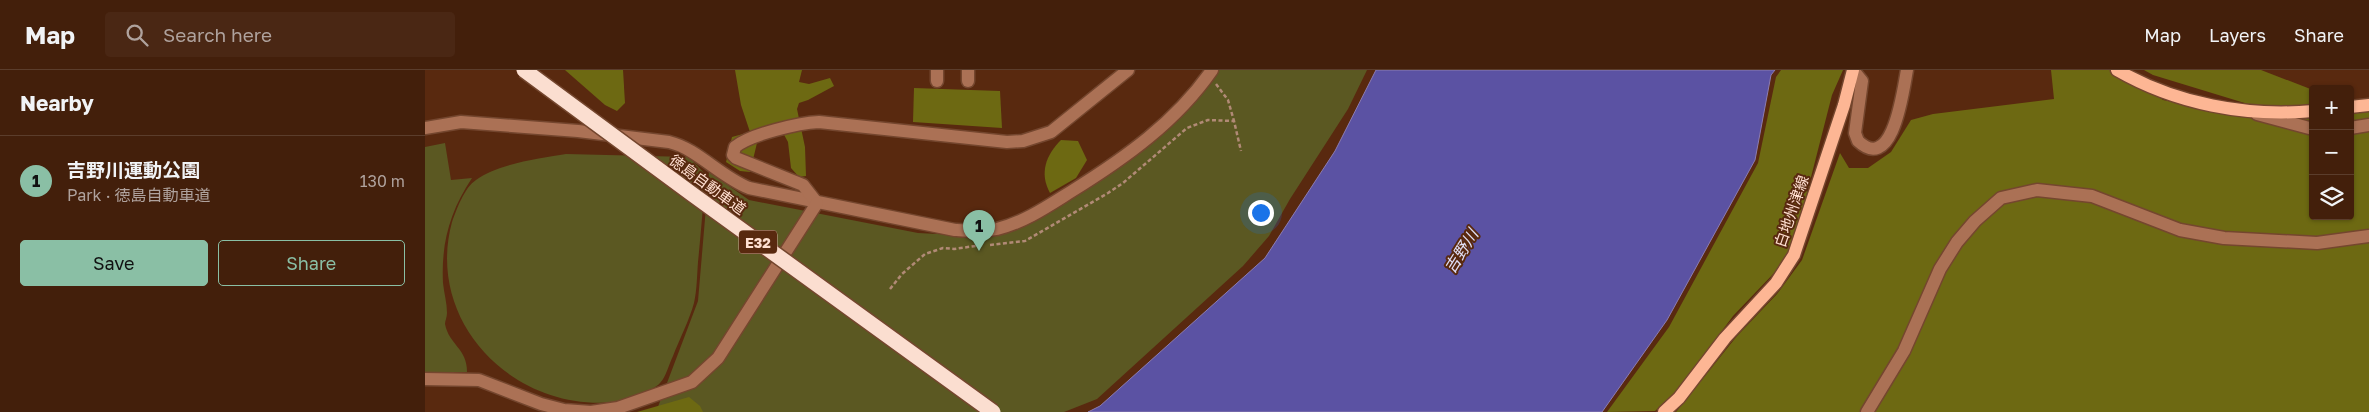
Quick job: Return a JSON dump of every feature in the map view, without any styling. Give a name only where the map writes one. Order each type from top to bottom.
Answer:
[{"type":"highway","name":"徳島自動車道","points":[[524,70],[993,412]]},
{"type":"main road","name":"白地州津線","points":[[1664,412],[1679,398],[1725,338],[1776,283],[1794,255],[1844,105],[1853,70]]},
{"type":"main road","points":[[2122,71],[2147,87],[2179,98],[2252,113],[2309,112]]},
{"type":"main road","points":[[2354,107],[2369,105]]},
{"type":"street","points":[[817,202],[803,185],[736,158],[733,155],[735,147],[782,128],[799,123],[819,122],[1007,142],[1023,141],[1051,132],[1128,70]]},
{"type":"street","points":[[1853,70],[1862,81],[1855,133],[1858,141],[1872,150],[1878,149],[1883,144],[1898,118],[1907,70]]},
{"type":"street","points":[[425,128],[461,122],[578,131],[669,142],[681,145],[731,181],[770,193],[955,230],[985,231],[1016,223],[1059,200],[1131,152],[1179,110],[1210,73]]},
{"type":"street","points":[[2252,113],[2309,128]]},
{"type":"street","points":[[2354,127],[2369,125]]},
{"type":"street","points":[[1867,412],[1904,352],[1940,269],[1957,242],[1975,221],[2001,198],[2037,190],[2092,196],[2180,230],[2224,238],[2317,243],[2369,236]]},
{"type":"street","points":[[425,379],[479,380],[541,404],[564,410],[591,412],[618,408],[691,382],[718,358],[817,202]]},
{"type":"path","points":[[1210,73],[1229,100],[1241,151]]},
{"type":"path","points":[[890,289],[902,274],[925,254],[943,248],[1006,245],[1025,241],[1123,183],[1187,128],[1209,120],[1234,122]]},
{"type":"shaded area","points":[[565,70],[623,70],[625,103],[617,111],[605,105]]},
{"type":"shaded area","points":[[735,70],[802,70],[799,82],[809,84],[830,78],[834,86],[799,103],[797,109],[805,147],[806,176],[799,177],[791,168],[788,142],[777,122],[757,143],[750,172],[740,171],[726,162],[732,137],[750,132],[741,105]]},
{"type":"shaded area","points":[[1219,70],[1367,70],[1348,109],[1290,199],[1269,236],[1243,266],[1097,399],[1064,412],[656,412],[698,301],[709,172],[749,200],[918,233],[957,235],[1030,222],[1194,101]]},
{"type":"shaded area","points":[[1781,70],[1843,70],[1832,95],[1798,228],[1787,255],[1776,271],[1733,316],[1678,390],[1655,411],[1607,412],[1669,327],[1758,163],[1776,77]]},
{"type":"shaded area","points":[[2051,70],[2120,70],[2163,100],[2251,118],[2261,108],[2153,75],[2144,70],[2261,70],[2309,88],[2309,220],[2354,220],[2354,105],[2369,111],[2369,412],[1676,412],[1737,336],[1777,294],[1802,260],[1840,153],[1849,168],[1868,168],[1891,152],[1911,120],[1933,114],[2054,99]]},
{"type":"shaded area","points":[[914,88],[1000,91],[1002,128],[913,122]]},
{"type":"shaded area","points":[[1061,140],[1078,141],[1087,160],[1076,178],[1050,193],[1045,178],[1046,165],[1051,152]]},
{"type":"shaded area","points":[[445,143],[451,180],[472,178],[464,190],[453,215],[445,241],[443,268],[447,309],[445,324],[450,337],[464,357],[467,372],[425,372],[425,147]]},
{"type":"shaded area","points":[[566,154],[689,157],[706,175],[696,293],[687,323],[666,374],[660,383],[645,392],[615,402],[577,401],[542,392],[511,376],[485,353],[465,325],[452,293],[447,259],[452,222],[461,199],[468,188],[485,174],[495,170],[519,163]]},
{"type":"shaded area","points":[[689,397],[700,406],[703,412],[637,412]]},
{"type":"water","name":"吉野川","points":[[1376,70],[1775,70],[1771,75],[1755,160],[1667,320],[1602,412],[1088,412],[1100,406],[1265,258],[1335,151]]},
{"type":"place","name":"吉野川運動公園","points":[[979,251]]}]
